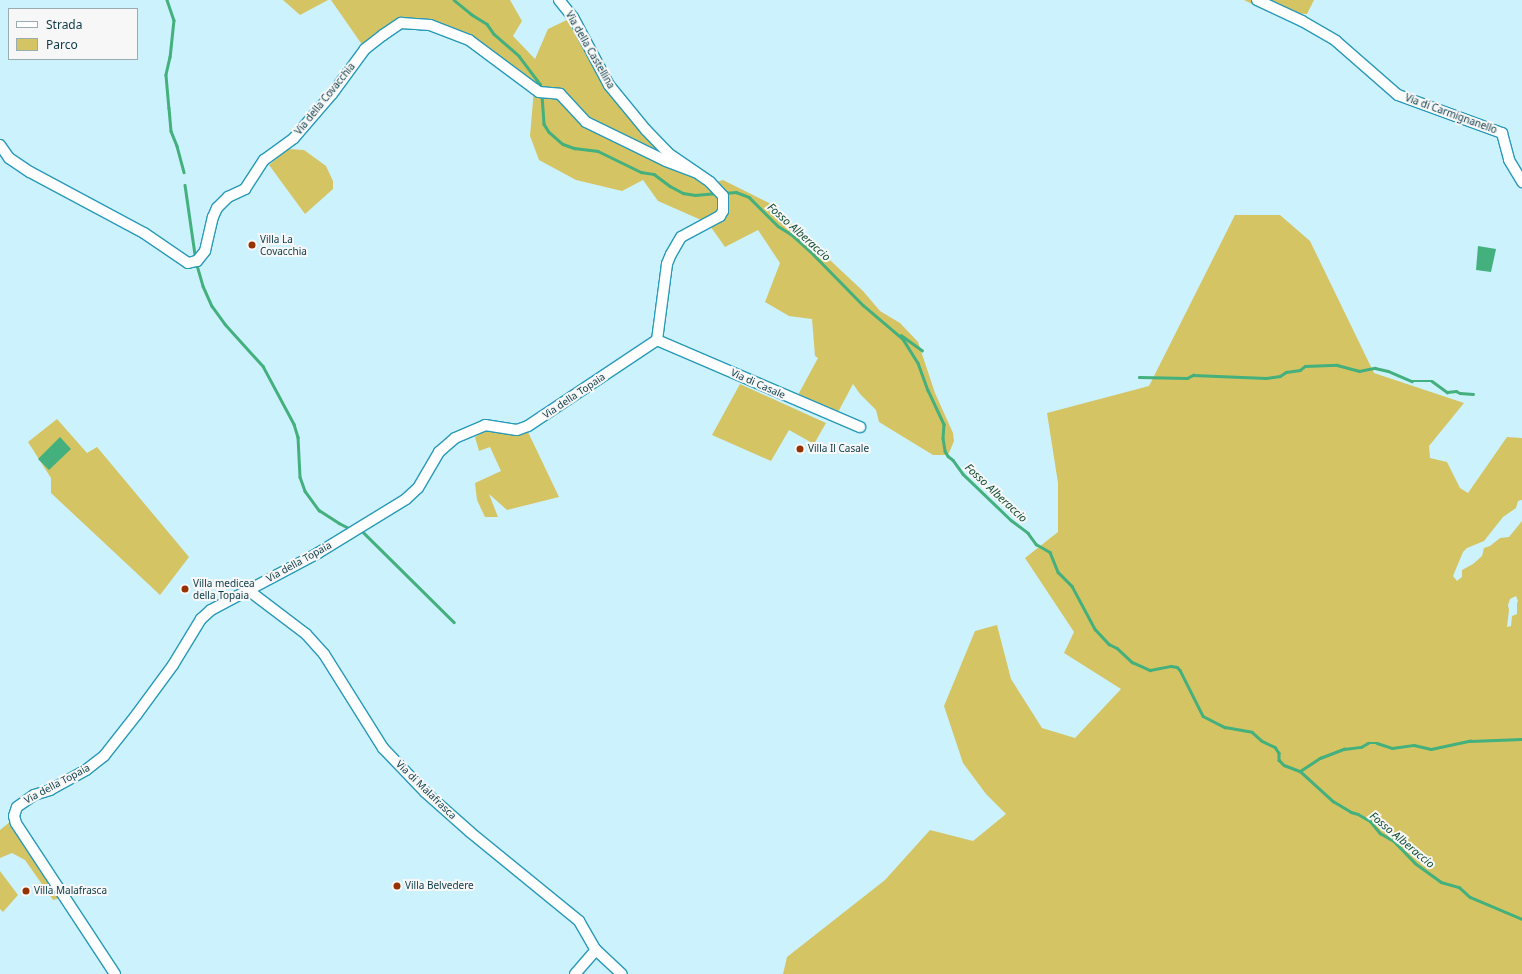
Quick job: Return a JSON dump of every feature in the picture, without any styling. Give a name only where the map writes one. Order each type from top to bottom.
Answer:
[{"type":"street","name":"Via della Castellina","points":[[559,0],[573,17],[609,85],[656,141],[668,152],[710,182],[723,196],[723,211],[716,218],[681,237],[672,254],[668,264],[657,340]]},
{"type":"street","name":"Via di Carmignanello","points":[[1257,0],[1302,21],[1336,41],[1398,95],[1502,133],[1509,160],[1522,182]]},
{"type":"street","name":"Via della Covacchia","points":[[0,144],[9,158],[30,172],[121,220],[188,263],[197,261],[205,251],[213,217],[217,208],[228,197],[245,189],[264,160],[294,138],[332,94],[365,49],[401,23],[430,25],[469,40],[543,92],[560,94],[586,122],[666,161],[695,172]]},
{"type":"street","name":"Via di Casale","points":[[657,340],[860,427]]},
{"type":"street","name":"Via della Topaia","points":[[115,974],[16,824],[14,816],[17,807],[23,801],[50,790],[86,770],[104,756],[173,665],[201,619],[211,610],[318,553],[406,499],[418,488],[439,452],[455,438],[485,425],[517,430],[528,426],[657,340]]},
{"type":"street","name":"Via di Malafrasca","points":[[248,590],[306,634],[324,654],[383,748],[420,787],[470,832],[579,921],[596,950],[622,974]]},
{"type":"street","points":[[575,974],[596,950]]},
{"type":"green space","points":[[283,0],[328,0],[300,15]]},
{"type":"green space","points":[[331,0],[510,0],[522,21],[513,36],[535,59],[548,29],[573,17],[597,64],[646,130],[710,184],[723,180],[769,203],[863,291],[880,311],[900,323],[918,342],[935,393],[953,433],[954,441],[949,453],[945,455],[933,455],[879,422],[876,410],[860,394],[853,384],[837,414],[798,395],[818,358],[815,356],[812,319],[789,316],[765,302],[780,263],[758,230],[725,247],[708,223],[658,201],[643,180],[622,191],[576,180],[539,160],[530,136],[534,89],[469,40],[430,25],[401,23],[365,49]]},
{"type":"green space","points":[[1244,0],[1314,0],[1307,14],[1268,12]]},
{"type":"green space","points":[[288,149],[304,150],[326,166],[333,181],[333,189],[305,214],[269,165]]},
{"type":"green space","points":[[1235,215],[1280,215],[1310,241],[1374,373],[1464,403],[1429,446],[1430,458],[1447,462],[1460,488],[1468,493],[1507,437],[1522,438],[1522,500],[1518,501],[1516,508],[1503,517],[1484,541],[1467,548],[1463,552],[1453,576],[1457,581],[1462,577],[1462,570],[1473,564],[1482,556],[1484,548],[1490,546],[1500,538],[1509,537],[1522,521],[1522,974],[783,974],[787,957],[885,880],[930,830],[973,841],[1006,814],[986,794],[963,763],[944,706],[975,631],[997,625],[1011,679],[1042,728],[1075,738],[1121,689],[1064,653],[1074,632],[1025,558],[1058,532],[1058,483],[1047,413],[1149,386]],"holes":[[[1516,596],[1518,601],[1517,614],[1512,616],[1511,626],[1507,627],[1509,610],[1508,605],[1510,599]]]},
{"type":"green space","points":[[740,384],[826,423],[814,444],[789,430],[771,461],[712,435]]},
{"type":"green space","points":[[57,419],[87,453],[97,447],[189,557],[160,595],[51,493],[51,478],[28,442]]},
{"type":"green space","points":[[499,430],[528,432],[559,497],[507,510],[489,494],[498,517],[485,517],[477,500],[475,483],[501,471],[490,447],[479,451],[475,437],[486,431]]},
{"type":"green space","points":[[11,821],[61,898],[53,900],[25,860],[12,853],[0,858],[0,830]]},
{"type":"green space","points":[[0,871],[18,895],[3,912],[0,909]]},
{"type":"shaded area","points":[[1478,246],[1496,249],[1491,272],[1476,270]]},
{"type":"shaded area","points":[[60,437],[71,449],[49,470],[38,459]]},
{"type":"waterway","points":[[167,0],[174,20],[170,57],[166,75],[171,131],[184,172]]},
{"type":"waterway","name":"Fosso Alberaccio","points":[[454,0],[471,14],[487,24],[494,34],[519,56],[540,84],[542,90]]},
{"type":"waterway","name":"Fosso Alberaccio","points":[[542,95],[544,124],[549,132],[563,144],[574,148],[598,151],[641,172],[654,174],[670,186],[683,193],[695,195],[717,193]]},
{"type":"waterway","points":[[185,185],[195,254]]},
{"type":"waterway","name":"Fosso Alberaccio","points":[[724,193],[736,192],[749,197],[778,226],[791,234],[814,255],[863,305],[903,339],[918,363],[928,390],[944,424],[943,438],[945,451],[948,456],[953,460],[963,474],[1011,520],[1028,533],[1036,544],[1050,552],[1058,572],[1072,586],[1095,629],[1109,644],[1117,648],[1132,662],[1150,670],[1171,666],[1177,667],[1180,670],[1203,716],[1225,727],[1252,732],[1262,741],[1275,747],[1279,753],[1279,760],[1284,765],[1300,771],[1333,801],[1370,821],[1380,833],[1394,841],[1415,863],[1441,882],[1459,887],[1470,897],[1522,919]]},
{"type":"waterway","points":[[197,265],[203,286],[212,306],[225,324],[263,366],[294,424],[298,437],[300,477],[305,491],[319,510],[351,529]]},
{"type":"waterway","points":[[901,335],[922,350]]},
{"type":"waterway","points":[[1139,377],[1187,378],[1193,375],[1266,378],[1280,376],[1286,372],[1300,370],[1305,366],[1337,365],[1359,371],[1375,368],[1388,371],[1412,381],[1432,381],[1447,392],[1456,391],[1460,393],[1473,394]]},
{"type":"waterway","points":[[363,532],[454,622]]},
{"type":"waterway","points":[[1300,771],[1320,758],[1344,749],[1361,747],[1368,743],[1377,743],[1392,748],[1414,745],[1431,749],[1470,741],[1522,739]]},
{"type":"place","name":"Villa La Covacchia","points":[[252,245]]},
{"type":"place","name":"Villa Il Casale","points":[[800,449]]},
{"type":"place","name":"Villa medicea della Topaia","points":[[185,589]]},
{"type":"place","name":"Villa Belvedere","points":[[397,886]]},
{"type":"place","name":"Villa Malafrasca","points":[[26,891]]}]
